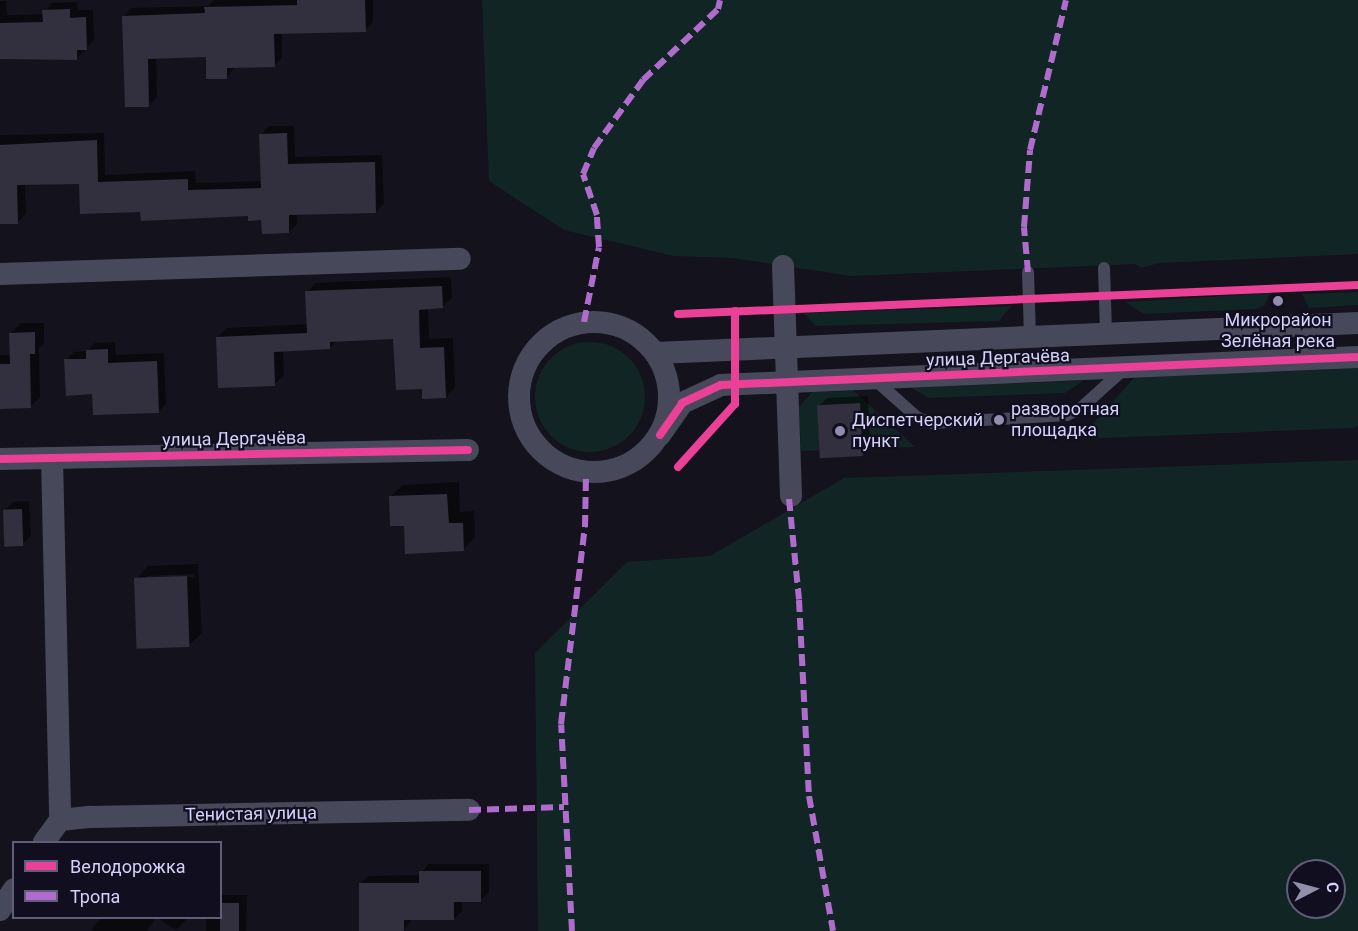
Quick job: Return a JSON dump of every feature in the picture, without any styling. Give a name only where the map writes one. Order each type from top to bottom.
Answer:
[{"type":"street","points":[[0,274],[460,259]]},
{"type":"street","points":[[783,266],[790,496]]},
{"type":"street","points":[[584,322],[606,322],[627,328],[656,353],[667,376],[670,397],[660,435],[646,452],[628,465],[608,472],[578,471],[541,451],[524,425],[518,394],[532,354],[563,327],[584,322]]},
{"type":"street","name":"улица Дергачёва","points":[[656,353],[1358,322]]},
{"type":"street","name":"улица Дергачёва","points":[[660,435],[682,403],[695,395],[721,385],[1358,357]]},
{"type":"street","name":"улица Дергачёва","points":[[0,459],[468,450]]},
{"type":"street","points":[[45,841],[60,820],[52,458]]},
{"type":"street","name":"Тенистая улица","points":[[60,820],[469,810]]},
{"type":"street","points":[[0,910],[12,892]]},
{"type":"lane","points":[[1104,268],[1106,333]]},
{"type":"lane","points":[[1028,272],[1030,335]]},
{"type":"lane","points":[[873,378],[918,418],[933,423],[1067,415],[1081,408],[1126,368]]},
{"type":"green space","points":[[482,0],[1358,0],[1358,254],[1159,263],[1141,268],[1135,264],[851,276],[733,258],[674,256],[564,230],[489,181]]},
{"type":"green space","points":[[1358,292],[1358,305],[1309,308],[1302,294]]},
{"type":"green space","points":[[1270,293],[1265,305],[1256,309],[1144,314],[1125,302]]},
{"type":"green space","points":[[1011,306],[999,321],[816,326],[803,313]]},
{"type":"green space","points":[[590,342],[611,347],[629,358],[640,376],[645,397],[640,418],[629,436],[611,447],[590,452],[569,447],[551,436],[540,418],[535,397],[540,376],[551,358],[569,347]]},
{"type":"green space","points":[[1358,368],[1358,425],[1354,428],[1079,439],[1134,378]]},
{"type":"green space","points":[[1083,381],[1065,393],[929,398],[910,387]]},
{"type":"green space","points":[[854,391],[915,447],[801,451],[799,407],[812,392]]},
{"type":"green space","points":[[1358,460],[1358,931],[538,931],[535,653],[627,562],[710,556],[844,478]]},
{"type":"building","points":[[297,0],[365,0],[366,32],[274,34],[275,67],[227,68],[227,79],[206,79],[206,57],[148,59],[149,107],[125,107],[122,16],[205,13],[204,7],[297,5]]},
{"type":"building","points":[[70,9],[70,18],[86,17],[87,50],[77,50],[77,60],[0,59],[0,23],[43,22],[42,10]]},
{"type":"building","points":[[287,133],[288,164],[375,162],[376,213],[289,215],[289,233],[262,234],[261,220],[248,221],[248,216],[141,221],[140,212],[80,214],[79,184],[17,185],[18,224],[0,224],[0,145],[97,140],[98,182],[188,179],[188,190],[261,188],[259,134]]},
{"type":"building","points":[[442,286],[443,308],[419,310],[420,348],[444,347],[446,398],[422,399],[422,389],[396,390],[393,339],[330,342],[330,349],[274,352],[275,386],[218,388],[216,337],[307,333],[305,291]]},
{"type":"building","points":[[35,332],[35,354],[30,354],[31,408],[0,409],[0,364],[10,364],[9,333]]},
{"type":"building","points":[[108,349],[108,363],[157,361],[159,413],[93,415],[92,394],[66,396],[64,359],[86,359],[86,350]]},
{"type":"building","name":"Диспетчерский пункт","points":[[860,403],[863,456],[820,458],[817,405]]},
{"type":"building","points":[[447,494],[449,523],[463,523],[464,551],[405,554],[404,526],[390,526],[389,496]]},
{"type":"building","points":[[22,509],[23,546],[4,547],[3,510]]},
{"type":"building","points":[[187,576],[189,647],[137,649],[134,578]]},
{"type":"building","points":[[419,871],[481,871],[481,902],[454,902],[454,920],[404,920],[404,931],[359,931],[359,883],[419,883]]},
{"type":"building","points":[[222,903],[239,903],[239,931],[220,931]]},
{"type":"marked path","points":[[584,322],[599,247],[597,215],[583,174],[594,148],[643,80],[718,9],[720,0]]},
{"type":"marked path","points":[[1028,272],[1024,227],[1030,150],[1066,0]]},
{"type":"marked path","points":[[572,931],[561,724],[585,527],[586,473]]},
{"type":"marked path","points":[[789,499],[799,600],[809,796],[833,931]]},
{"type":"marked path","points":[[469,810],[564,807]]},
{"type":"cycle path","points":[[678,314],[1358,285]]},
{"type":"cycle path","points":[[678,467],[735,404],[735,311]]},
{"type":"cycle path","points":[[660,435],[682,403],[721,385],[1358,357]]},
{"type":"cycle path","points":[[0,459],[468,450]]},
{"type":"place","name":"Микрорайон Зелёная река","points":[[1278,301]]},
{"type":"place","name":"разворотная площадка","points":[[999,420]]},
{"type":"place","name":"Диспетчерский пункт","points":[[840,431]]}]
